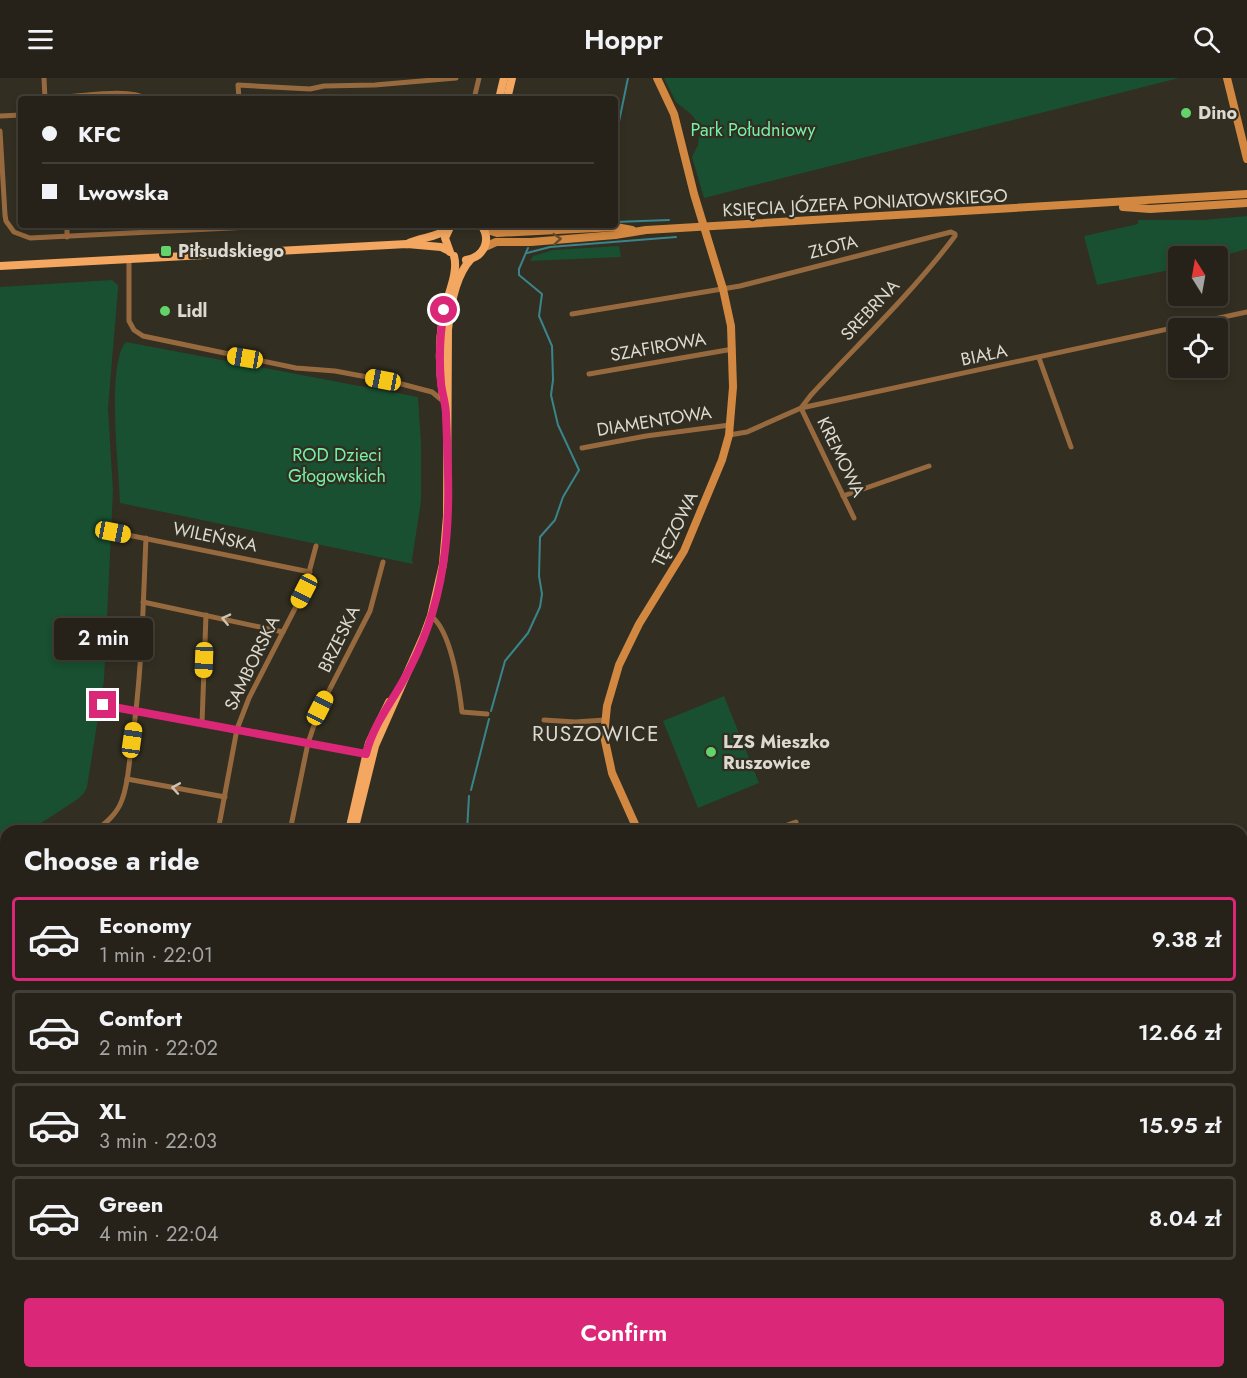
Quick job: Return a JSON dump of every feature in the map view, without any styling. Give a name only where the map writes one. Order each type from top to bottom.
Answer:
[{"type":"main road","points":[[500,96],[504,78]]},
{"type":"main road","points":[[508,96],[512,78]]},
{"type":"main road","name":"TĘCZOWA","points":[[635,825],[613,777],[606,748],[604,720],[610,693],[619,665],[639,624],[684,551],[722,460],[729,435],[734,387],[733,349],[723,289],[703,227],[672,107],[657,78]]},
{"type":"main road","points":[[1227,78],[1247,159]]},
{"type":"main road","name":"KSIĘCIA JÓZEFA PONIATOWSKIEGO","points":[[485,248],[496,242],[531,242],[615,235],[634,231],[1098,205],[1247,194]]},
{"type":"main road","name":"KSIĘCIA JÓZEFA PONIATOWSKIEGO","points":[[1098,205],[1150,209],[1247,203]]},
{"type":"main road","name":"KSIĘCIA JÓZEFA PONIATOWSKIEGO","points":[[618,227],[634,231]]},
{"type":"main road","points":[[407,244],[437,235],[448,228]]},
{"type":"main road","points":[[446,411],[442,386],[442,327],[455,267],[445,238],[450,228]]},
{"type":"main road","points":[[1,265],[407,244],[441,247],[462,259],[471,259],[478,256],[485,248],[486,240],[482,228]]},
{"type":"main road","name":"KSIĘCIA JÓZEFA PONIATOWSKIEGO","points":[[484,228],[497,233],[596,228]]},
{"type":"main road","points":[[351,825],[378,721],[402,682],[431,616],[439,587],[446,540],[446,411],[450,315],[462,273],[471,259]]},
{"type":"main road","points":[[355,825],[369,755]]},
{"type":"street","points":[[44,78],[45,96]]},
{"type":"street","points":[[239,96],[238,85],[315,88],[456,78]]},
{"type":"street","points":[[475,96],[479,78]]},
{"type":"street","points":[[85,96],[127,94],[142,96]]},
{"type":"street","points":[[0,116],[18,115]]},
{"type":"street","points":[[0,131],[6,221],[14,232],[22,237],[67,237],[213,228]]},
{"type":"street","points":[[67,228],[67,237]]},
{"type":"street","name":"ZŁOTA","points":[[572,314],[740,286],[951,232]]},
{"type":"street","name":"SREBRNA","points":[[801,408],[947,248],[955,236],[951,232]]},
{"type":"street","points":[[129,259],[129,321],[134,330],[143,336],[296,368],[335,371],[383,380],[432,392],[444,402]]},
{"type":"street","name":"BIAŁA","points":[[729,435],[747,432],[801,408],[1247,312]]},
{"type":"street","name":"SZAFIROWA","points":[[589,374],[733,349]]},
{"type":"street","points":[[1040,358],[1071,447]]},
{"type":"street","points":[[432,392],[442,386],[447,375]]},
{"type":"street","name":"KREMOWA","points":[[801,408],[854,518]]},
{"type":"street","name":"DIAMENTOWA","points":[[582,448],[730,425]]},
{"type":"street","points":[[843,496],[929,466]]},
{"type":"street","name":"WILEŃSKA","points":[[113,532],[310,572]]},
{"type":"street","points":[[104,825],[122,800],[127,779],[136,712],[146,538]]},
{"type":"street","name":"SAMBORSKA","points":[[219,825],[237,729],[249,698],[304,591],[316,546]]},
{"type":"street","name":"BRZESKA","points":[[291,825],[308,743],[320,708],[370,612],[383,562]]},
{"type":"street","points":[[143,602],[283,632]]},
{"type":"street","points":[[202,723],[206,615]]},
{"type":"street","points":[[431,616],[441,626],[451,656],[460,691],[462,712],[487,714]]},
{"type":"street","points":[[103,705],[369,755]]},
{"type":"street","points":[[544,720],[575,722],[604,720]]},
{"type":"street","points":[[127,779],[225,797]]},
{"type":"street","points":[[787,825],[796,822]]},
{"type":"green space","name":"Park Południowy","points":[[664,78],[1179,78],[704,198],[692,157],[698,145],[700,126],[691,114],[676,102]]},
{"type":"green space","points":[[1247,216],[1247,249],[1228,254],[1228,246],[1168,246],[1168,270],[1097,285],[1084,236],[1138,224],[1138,220],[1203,220]]},
{"type":"green space","points":[[619,246],[621,257],[530,261],[533,256],[553,250]]},
{"type":"green space","points":[[112,280],[118,285],[108,408],[113,491],[104,680],[87,787],[78,799],[38,825],[0,825],[0,287]]},
{"type":"green space","name":"ROD Dzieci Głogowskich","points":[[126,342],[418,397],[421,501],[413,564],[120,503],[115,394],[116,372],[120,354]]},
{"type":"green space","name":"LZS Mieszko Ruszowice","points":[[724,696],[759,783],[698,808],[663,721]]},
{"type":"waterway","points":[[618,126],[628,78]]},
{"type":"waterway","points":[[618,222],[669,220]]},
{"type":"waterway","points":[[527,253],[550,247],[676,237]]},
{"type":"waterway","points":[[491,711],[505,661],[528,633],[540,607],[542,594],[539,576],[540,537],[555,520],[563,497],[579,470],[558,425],[551,395],[552,346],[539,316],[542,294],[519,275],[519,269],[528,248]]},
{"type":"waterway","points":[[471,790],[489,719]]},
{"type":"waterway","points":[[467,825],[469,796]]},
{"type":"place","name":"Dino","points":[[1186,113]]},
{"type":"place","name":"Piłsudskiego","points":[[166,251]]},
{"type":"place","name":"Lidl","points":[[165,311]]},
{"type":"place","name":"LZS Mieszko Ruszowice","points":[[711,752]]},
{"type":"district","name":"RUSZOWICE","points":[[596,734]]},
{"type":"route","points":[[103,705],[366,754],[378,721],[402,682],[424,635],[439,587],[447,516],[446,411],[441,375],[444,310]]}]
